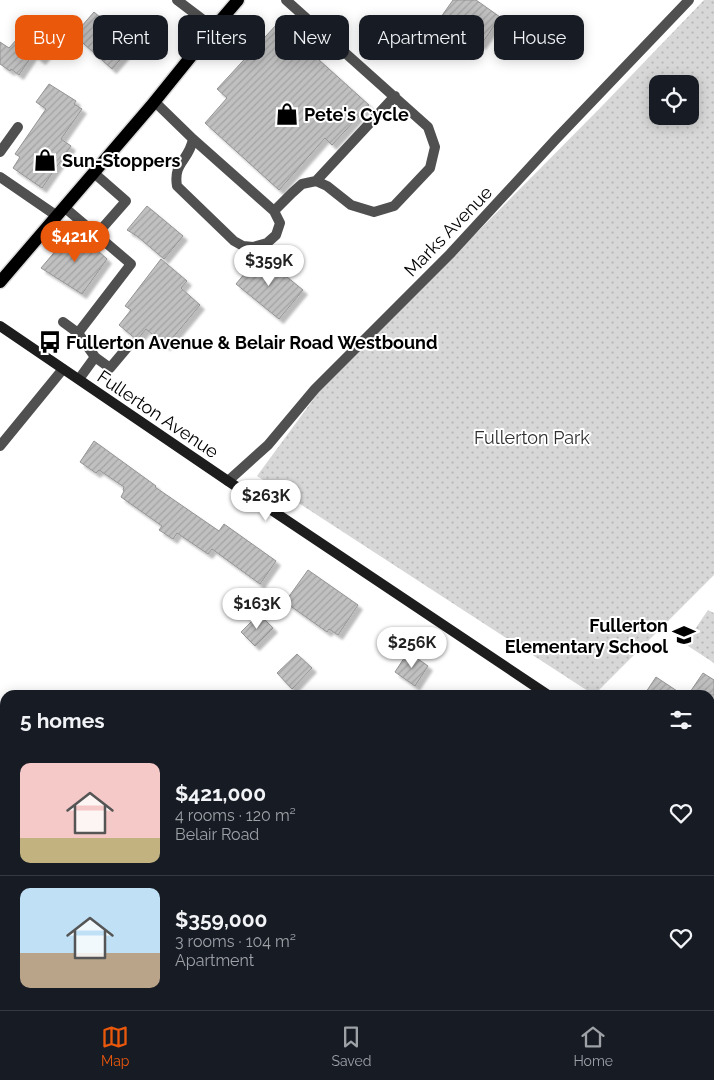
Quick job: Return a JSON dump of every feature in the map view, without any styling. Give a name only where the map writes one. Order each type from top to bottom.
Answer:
[{"type":"main road","points":[[225,15],[238,0]]},
{"type":"main road","points":[[0,282],[188,60]]},
{"type":"street","points":[[177,0],[197,15]]},
{"type":"street","points":[[286,0],[428,127],[435,146],[430,168],[394,206],[374,212],[351,205],[327,186],[316,181]]},
{"type":"street","name":"Marks Avenue","points":[[228,481],[268,446],[315,389],[450,254],[556,139],[689,0]]},
{"type":"street","points":[[274,211],[302,184],[316,181],[395,96]]},
{"type":"street","points":[[154,102],[274,211],[280,223],[276,235],[267,243],[253,247],[243,246],[234,241],[177,186],[175,176],[178,166],[191,148],[193,139]]},
{"type":"street","points":[[0,152],[18,127]]},
{"type":"street","points":[[94,173],[126,201],[97,234]]},
{"type":"street","points":[[0,176],[97,234],[131,264],[78,333]]},
{"type":"street","points":[[63,322],[78,333],[95,357],[110,368],[131,343]]},
{"type":"street","name":"Fullerton Avenue","points":[[0,326],[541,690]]},
{"type":"street","points":[[79,379],[95,357]]},
{"type":"street","points":[[0,446],[63,369]]},
{"type":"green space","name":"Fullerton Park","points":[[704,0],[714,0],[714,575],[599,690],[586,690],[257,476],[318,393]]},
{"type":"green space","points":[[708,610],[714,613],[714,663],[685,644]]},
{"type":"building","points":[[453,0],[476,0],[497,15],[494,15],[494,26],[484,41],[484,15],[442,15]]},
{"type":"building","points":[[94,12],[98,15],[93,15],[93,52],[83,43],[83,25]]},
{"type":"building","name":"Pete's Cycle","points":[[275,26],[275,60],[319,60],[369,105],[332,145],[325,138],[279,190],[205,123],[227,98],[217,89],[244,60],[265,60],[265,37]]},
{"type":"building","points":[[15,41],[15,60],[29,60],[19,75],[0,64],[0,42],[9,48]]},
{"type":"building","points":[[102,60],[120,60],[112,69]]},
{"type":"building","points":[[49,84],[76,101],[74,104],[82,109],[61,139],[71,146],[42,188],[13,168],[20,157],[15,154],[46,109],[36,102]]},
{"type":"building","points":[[147,206],[183,236],[164,259],[127,230]]},
{"type":"building","points":[[70,234],[78,240],[80,238],[89,243],[107,259],[82,294],[41,268]]},
{"type":"building","points":[[260,255],[303,290],[279,319],[236,284]]},
{"type":"building","points":[[161,259],[187,281],[181,288],[200,305],[166,346],[146,329],[137,340],[119,325],[131,310],[125,306]]},
{"type":"building","points":[[94,441],[155,487],[219,531],[224,524],[276,561],[260,584],[212,549],[208,554],[177,533],[173,539],[159,530],[162,526],[121,497],[124,487],[99,470],[96,473],[80,462]]},
{"type":"building","points":[[308,570],[358,605],[338,635],[329,629],[327,632],[285,602]]},
{"type":"building","points":[[259,614],[273,628],[255,646],[241,632]]},
{"type":"building","points":[[408,652],[428,666],[415,686],[395,672]]},
{"type":"building","points":[[297,654],[312,668],[292,689],[277,673]]},
{"type":"building","points":[[703,673],[714,680],[714,690],[691,690]]},
{"type":"building","points":[[656,677],[676,690],[647,690]]},
{"type":"place","name":"Pete's Cycle","points":[[287,114]]},
{"type":"place","name":"Sun-Stoppers","points":[[45,160]]},
{"type":"place","name":"Fullerton Avenue & Belair Road Westbound","points":[[50,342]]},
{"type":"place","name":"Fullerton Elementary School","points":[[684,635]]}]
